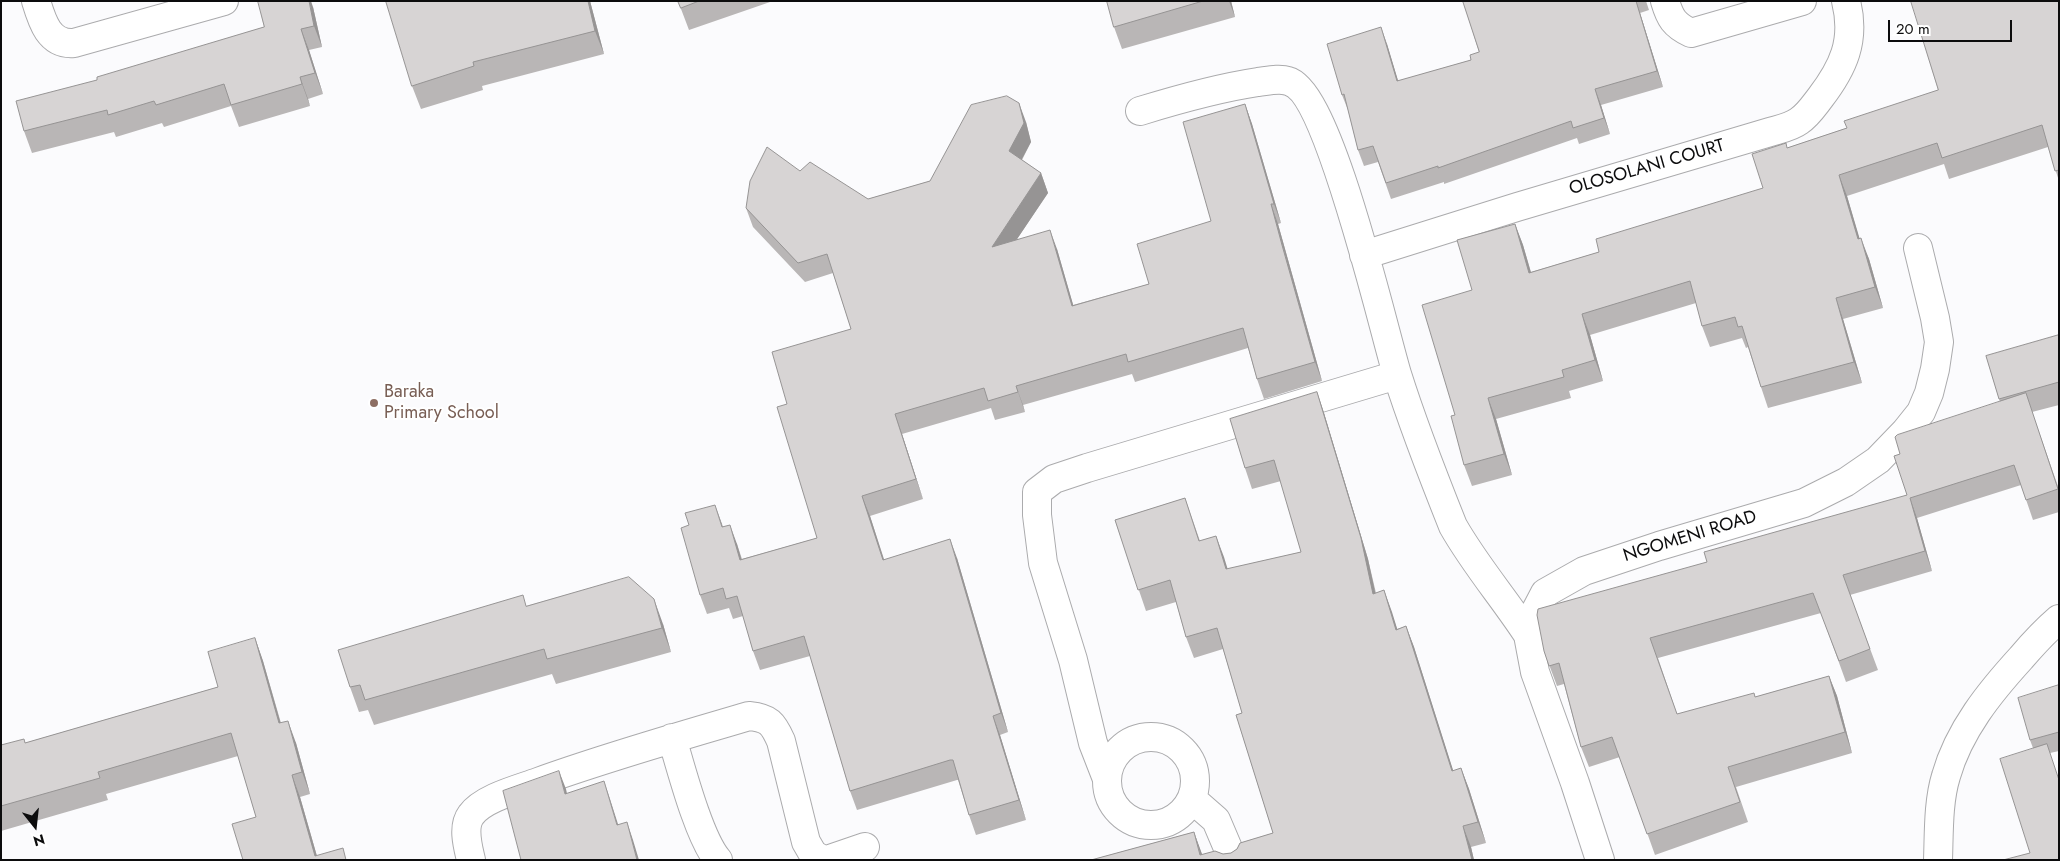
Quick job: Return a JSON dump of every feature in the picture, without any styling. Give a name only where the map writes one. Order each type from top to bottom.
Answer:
[{"type":"street","points":[[36,1],[43,23],[50,34],[55,40],[64,44],[74,43],[224,1]]},
{"type":"street","points":[[1665,1],[1670,18],[1682,29],[1691,33],[1802,1]]},
{"type":"street","name":"OLOSOLANI COURT","points":[[1364,255],[1798,122],[1807,116],[1843,64],[1849,40],[1846,1]]},
{"type":"street","points":[[1140,112],[1211,91],[1271,80],[1288,81],[1300,87],[1316,114],[1338,169],[1397,375],[1453,526],[1466,549],[1512,610],[1528,635]]},
{"type":"street","name":"NGOMENI ROAD","points":[[1600,860],[1576,784],[1535,672],[1528,635],[1532,616],[1545,593],[1584,571],[1659,546],[1804,503],[1846,482],[1878,460],[1921,412],[1929,393],[1935,369],[1939,342],[1918,248]]},
{"type":"street","points":[[1107,779],[1111,764],[1119,751],[1131,742],[1146,738],[1161,738],[1176,744],[1186,755],[1193,768],[1195,783],[1192,799],[1183,811],[1171,820],[1156,825],[1141,824],[1127,818],[1116,808],[1109,794],[1107,779],[1093,743],[1072,660],[1043,563],[1037,515],[1037,492],[1054,479],[1087,468],[1397,375]]},
{"type":"street","points":[[1938,860],[1939,822],[1946,776],[1959,743],[1974,714],[2010,670],[2047,629],[2059,619]]},
{"type":"street","points":[[471,860],[466,833],[470,816],[481,805],[578,767],[748,716],[762,717],[774,727],[781,741],[806,842],[816,858],[865,848]]},
{"type":"street","points":[[672,738],[711,852],[718,860]]},
{"type":"street","points":[[1192,799],[1216,820],[1233,860]]},
{"type":"building","points":[[258,1],[309,1],[314,26],[301,29],[315,73],[300,77],[302,84],[231,105],[224,84],[156,105],[154,101],[108,115],[107,110],[24,131],[16,101],[97,80],[97,77],[264,27]]},
{"type":"building","points":[[386,1],[588,1],[595,31],[473,62],[474,66],[412,86]]},
{"type":"building","points":[[678,1],[699,1],[681,8]]},
{"type":"building","points":[[1107,1],[1203,1],[1114,27]]},
{"type":"building","points":[[1463,1],[1636,1],[1657,71],[1595,89],[1604,118],[1573,128],[1571,121],[1438,168],[1438,166],[1386,183],[1373,146],[1358,150],[1344,94],[1342,95],[1327,44],[1381,27],[1397,81],[1471,60],[1470,55],[1479,52]]},
{"type":"building","points":[[1911,1],[2059,1],[2059,170],[2055,171],[2042,125],[1942,158],[1937,143],[1839,175],[1858,239],[1861,238],[1875,287],[1836,298],[1854,362],[1761,387],[1742,326],[1738,327],[1735,317],[1702,326],[1690,281],[1582,314],[1595,360],[1562,370],[1564,377],[1488,398],[1504,454],[1464,465],[1451,416],[1455,415],[1422,305],[1472,290],[1457,240],[1515,224],[1529,273],[1599,252],[1596,239],[1763,188],[1752,154],[1786,143],[1787,148],[1847,128],[1844,121],[1938,90]]},
{"type":"building","points":[[1007,96],[1019,103],[1024,123],[1009,151],[1041,173],[992,247],[1050,230],[1072,306],[1149,284],[1137,244],[1211,221],[1183,122],[1245,104],[1274,204],[1271,204],[1315,362],[1257,379],[1243,328],[1128,362],[1126,354],[1016,386],[1018,392],[988,401],[984,388],[895,414],[916,479],[862,496],[883,560],[950,539],[1001,713],[993,716],[1019,800],[969,815],[953,760],[850,791],[804,636],[753,651],[737,596],[726,599],[723,588],[700,595],[681,528],[689,525],[685,513],[715,505],[722,527],[730,525],[740,560],[817,538],[777,407],[787,404],[772,352],[851,329],[827,254],[798,263],[746,208],[750,181],[767,147],[800,171],[810,162],[868,199],[930,181],[971,105]]},
{"type":"building","points":[[2059,335],[2059,382],[1999,399],[1986,356]]},
{"type":"building","points":[[1317,392],[1361,538],[1373,594],[1384,590],[1396,630],[1406,626],[1452,771],[1461,768],[1478,822],[1463,826],[1472,860],[1091,860],[1194,832],[1200,855],[1215,851],[1223,854],[1231,853],[1237,849],[1240,843],[1273,833],[1236,715],[1242,713],[1217,628],[1186,637],[1170,580],[1138,590],[1115,520],[1185,498],[1199,541],[1216,536],[1226,569],[1301,552],[1274,460],[1245,468],[1230,419]]},
{"type":"building","points":[[2026,393],[2058,489],[2026,500],[2014,465],[1910,498],[1925,551],[1843,575],[1870,649],[1839,661],[1813,593],[1650,638],[1677,714],[1754,693],[1755,697],[1829,676],[1845,732],[1728,767],[1740,802],[1647,834],[1612,737],[1581,747],[1559,663],[1549,666],[1544,651],[1537,615],[1538,609],[1707,562],[1704,552],[1907,495],[1894,456],[1900,454],[1895,437],[1897,435]]},
{"type":"building","points":[[629,577],[654,599],[662,628],[547,659],[544,649],[365,700],[360,685],[350,687],[338,650],[523,595],[526,606]]},
{"type":"building","points":[[255,638],[279,723],[288,721],[302,772],[292,775],[315,856],[343,848],[346,860],[243,860],[232,824],[256,817],[231,733],[98,772],[100,778],[1,806],[1,745],[24,739],[25,743],[218,687],[208,652]]},
{"type":"building","points":[[2059,685],[2059,732],[2030,740],[2018,698]]},
{"type":"building","points":[[2047,744],[2059,780],[2059,860],[2003,860],[2030,853],[2000,759]]},
{"type":"building","points":[[559,771],[565,794],[604,781],[617,825],[627,822],[637,860],[521,860],[503,791]]},
{"type":"place","name":"Baraka Primary School","points":[[374,403]]}]
